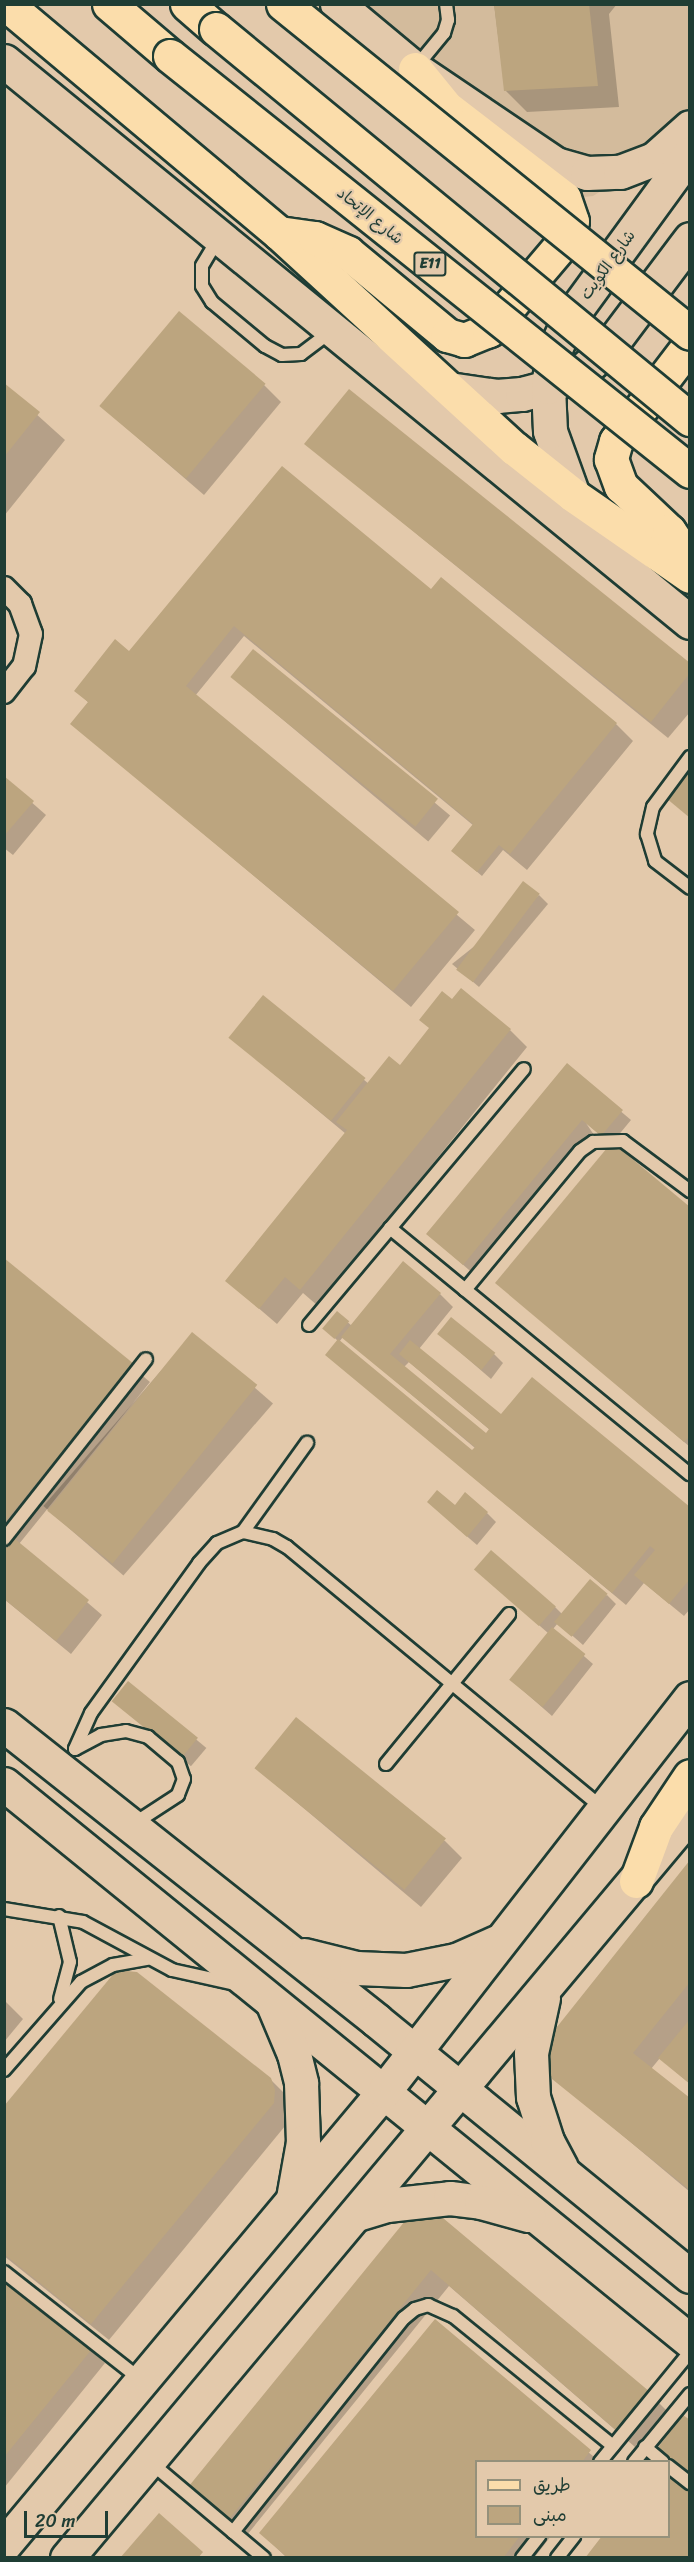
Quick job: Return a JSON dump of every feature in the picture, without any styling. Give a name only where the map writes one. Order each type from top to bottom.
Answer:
[{"type":"main road","points":[[6,4],[279,233],[449,389],[573,495],[690,576]]},
{"type":"main road","name":"شارع الإتحاد","points":[[109,4],[170,56],[690,471]]},
{"type":"main road","points":[[187,4],[690,419]]},
{"type":"main road","points":[[283,4],[690,333]]},
{"type":"main road","points":[[337,4],[415,69],[536,153],[571,169],[603,174],[637,167],[669,149],[690,127]]},
{"type":"main road","points":[[6,63],[690,622]]},
{"type":"main road","points":[[279,233],[315,238],[348,253],[447,335],[464,340],[489,330],[562,244],[572,221],[564,198],[446,107],[415,69]]},
{"type":"main road","name":"شارع الكويت","points":[[573,495],[552,442],[548,387],[553,353],[569,320],[690,153]]},
{"type":"main road","points":[[449,389],[497,396],[548,387],[583,370],[609,346],[690,239]]},
{"type":"main road","points":[[690,344],[616,441],[611,459],[621,486],[669,531],[690,562]]},
{"type":"main road","points":[[4,2545],[384,2091],[690,1698]]},
{"type":"main road","points":[[4,1725],[68,1759],[131,1826],[415,2052],[690,2276]]},
{"type":"main road","points":[[636,1881],[656,1827],[690,1776]]},
{"type":"main road","points":[[4,1784],[690,2341]]},
{"type":"main road","points":[[67,2558],[462,2091],[690,1814]]},
{"type":"main road","points":[[283,1946],[330,1964],[406,1970],[456,1960],[502,1940]]},
{"type":"main road","points":[[546,1989],[533,2031],[533,2097],[547,2141],[571,2181]]},
{"type":"main road","points":[[263,1992],[291,2044],[301,2083],[303,2142],[292,2201]]},
{"type":"main road","points":[[357,2214],[387,2205],[450,2198],[512,2209],[542,2220]]},
{"type":"street","points":[[4,588],[20,604],[31,634],[24,666],[4,692]]},
{"type":"lane","points":[[415,69],[444,33],[448,20],[446,4]]},
{"type":"lane","points":[[219,237],[202,266],[206,295],[265,346],[282,355],[301,354],[332,331]]},
{"type":"lane","points":[[690,757],[654,807],[646,834],[655,861],[690,888]]},
{"type":"lane","points":[[309,1325],[524,1069]]},
{"type":"lane","points":[[465,1290],[580,1151],[592,1142],[623,1141],[690,1191]]},
{"type":"lane","points":[[390,1228],[690,1474]]},
{"type":"lane","points":[[4,1539],[146,1359]]},
{"type":"lane","points":[[243,1532],[307,1443]]},
{"type":"lane","points":[[68,1759],[92,1713],[207,1552],[229,1536],[243,1532],[273,1539],[287,1547],[451,1685],[604,1808]]},
{"type":"lane","points":[[386,1764],[509,1614]]},
{"type":"lane","points":[[68,1759],[101,1735],[126,1731],[148,1737],[178,1762],[183,1779],[178,1795],[131,1826]]},
{"type":"lane","points":[[4,1909],[59,1916],[105,1933],[148,1959],[197,1979],[263,1992]]},
{"type":"lane","points":[[55,2008],[66,1986],[70,1962],[69,1946],[59,1916]]},
{"type":"lane","points":[[4,2070],[55,2008],[96,1972],[148,1959]]},
{"type":"lane","points":[[4,2272],[142,2381]]},
{"type":"lane","points":[[233,2532],[404,2318],[415,2309],[428,2305],[453,2316],[612,2446]]},
{"type":"lane","points":[[602,2460],[690,2352]]},
{"type":"lane","points":[[635,2460],[690,2394]]},
{"type":"lane","points":[[645,2447],[661,2460]]},
{"type":"lane","points":[[148,2461],[264,2558]]},
{"type":"lane","points":[[670,2467],[690,2483]]},
{"type":"lane","points":[[522,2558],[537,2538]]},
{"type":"lane","points":[[557,2558],[572,2538]]},
{"type":"shaded area","points":[[263,5],[689,5],[689,114],[652,159],[593,196],[555,200],[489,185]]},
{"type":"building","points":[[494,4],[589,4],[598,86],[504,91]]},
{"type":"building","points":[[179,311],[266,384],[186,479],[99,406]]},
{"type":"building","points":[[4,383],[40,412],[4,457]]},
{"type":"building","points":[[349,389],[690,663],[690,673],[651,722],[304,444]]},
{"type":"building","points":[[282,466],[431,589],[441,577],[617,723],[510,854],[499,845],[477,872],[451,851],[473,824],[234,626],[186,686],[459,912],[393,991],[70,724],[88,702],[74,691],[115,639],[129,651]]},
{"type":"building","points":[[253,649],[438,799],[415,827],[230,677]]},
{"type":"building","points":[[690,770],[690,818],[666,798]]},
{"type":"building","points":[[4,776],[34,801],[4,836]]},
{"type":"building","points":[[523,881],[540,894],[473,982],[456,970]]},
{"type":"building","points":[[461,988],[511,1029],[300,1290],[285,1277],[259,1309],[225,1281],[347,1130],[336,1122],[389,1056],[400,1065],[429,1028],[419,1020],[442,991],[452,999]]},
{"type":"building","points":[[263,995],[366,1078],[331,1121],[228,1038]]},
{"type":"building","points":[[567,1063],[623,1110],[601,1136],[582,1120],[463,1265],[426,1234]]},
{"type":"building","points":[[612,1142],[690,1207],[690,1436],[684,1442],[495,1283]]},
{"type":"building","points":[[4,1258],[134,1364],[4,1523]]},
{"type":"building","points":[[403,1261],[441,1293],[390,1354],[486,1433],[489,1429],[399,1354],[410,1340],[501,1414],[532,1377],[690,1507],[690,1579],[669,1604],[634,1575],[655,1550],[650,1546],[612,1593],[325,1355],[338,1339],[472,1450],[475,1447],[341,1337]]},
{"type":"building","points":[[337,1311],[349,1321],[334,1339],[322,1329]]},
{"type":"building","points":[[451,1317],[495,1353],[481,1370],[437,1334]]},
{"type":"building","points":[[192,1332],[257,1385],[113,1564],[47,1511]]},
{"type":"building","points":[[437,1490],[455,1505],[465,1492],[488,1512],[467,1537],[427,1502]]},
{"type":"building","points":[[15,1539],[89,1600],[56,1641],[4,1599],[4,1551]]},
{"type":"building","points":[[491,1550],[556,1606],[539,1626],[474,1570]]},
{"type":"building","points":[[590,1579],[608,1594],[572,1637],[554,1622]]},
{"type":"building","points":[[552,1627],[585,1654],[543,1707],[509,1680]]},
{"type":"building","points":[[128,1681],[198,1738],[182,1758],[112,1701]]},
{"type":"building","points":[[296,1717],[446,1838],[404,1890],[254,1768]]},
{"type":"building","points":[[690,1860],[690,1982],[633,2053],[690,2098],[690,2190],[552,2079],[543,2062],[545,2042]]},
{"type":"building","points":[[115,1972],[137,1972],[271,2078],[275,2090],[274,2103],[91,2324],[4,2254],[4,2106]]},
{"type":"building","points":[[690,2019],[690,2084],[658,2058]]},
{"type":"building","points":[[443,2218],[650,2392],[617,2431],[431,2270],[229,2519],[189,2486],[405,2221]]},
{"type":"building","points":[[4,2277],[92,2349],[4,2457]]},
{"type":"building","points":[[435,2319],[591,2450],[584,2460],[475,2460],[475,2538],[518,2538],[503,2558],[288,2558],[259,2533]]},
{"type":"building","points":[[683,2415],[690,2420],[690,2476],[656,2450]]},
{"type":"building","points":[[670,2472],[690,2487],[690,2558],[585,2558],[600,2538],[670,2538]]},
{"type":"building","points":[[159,2513],[203,2552],[198,2558],[120,2558]]}]
